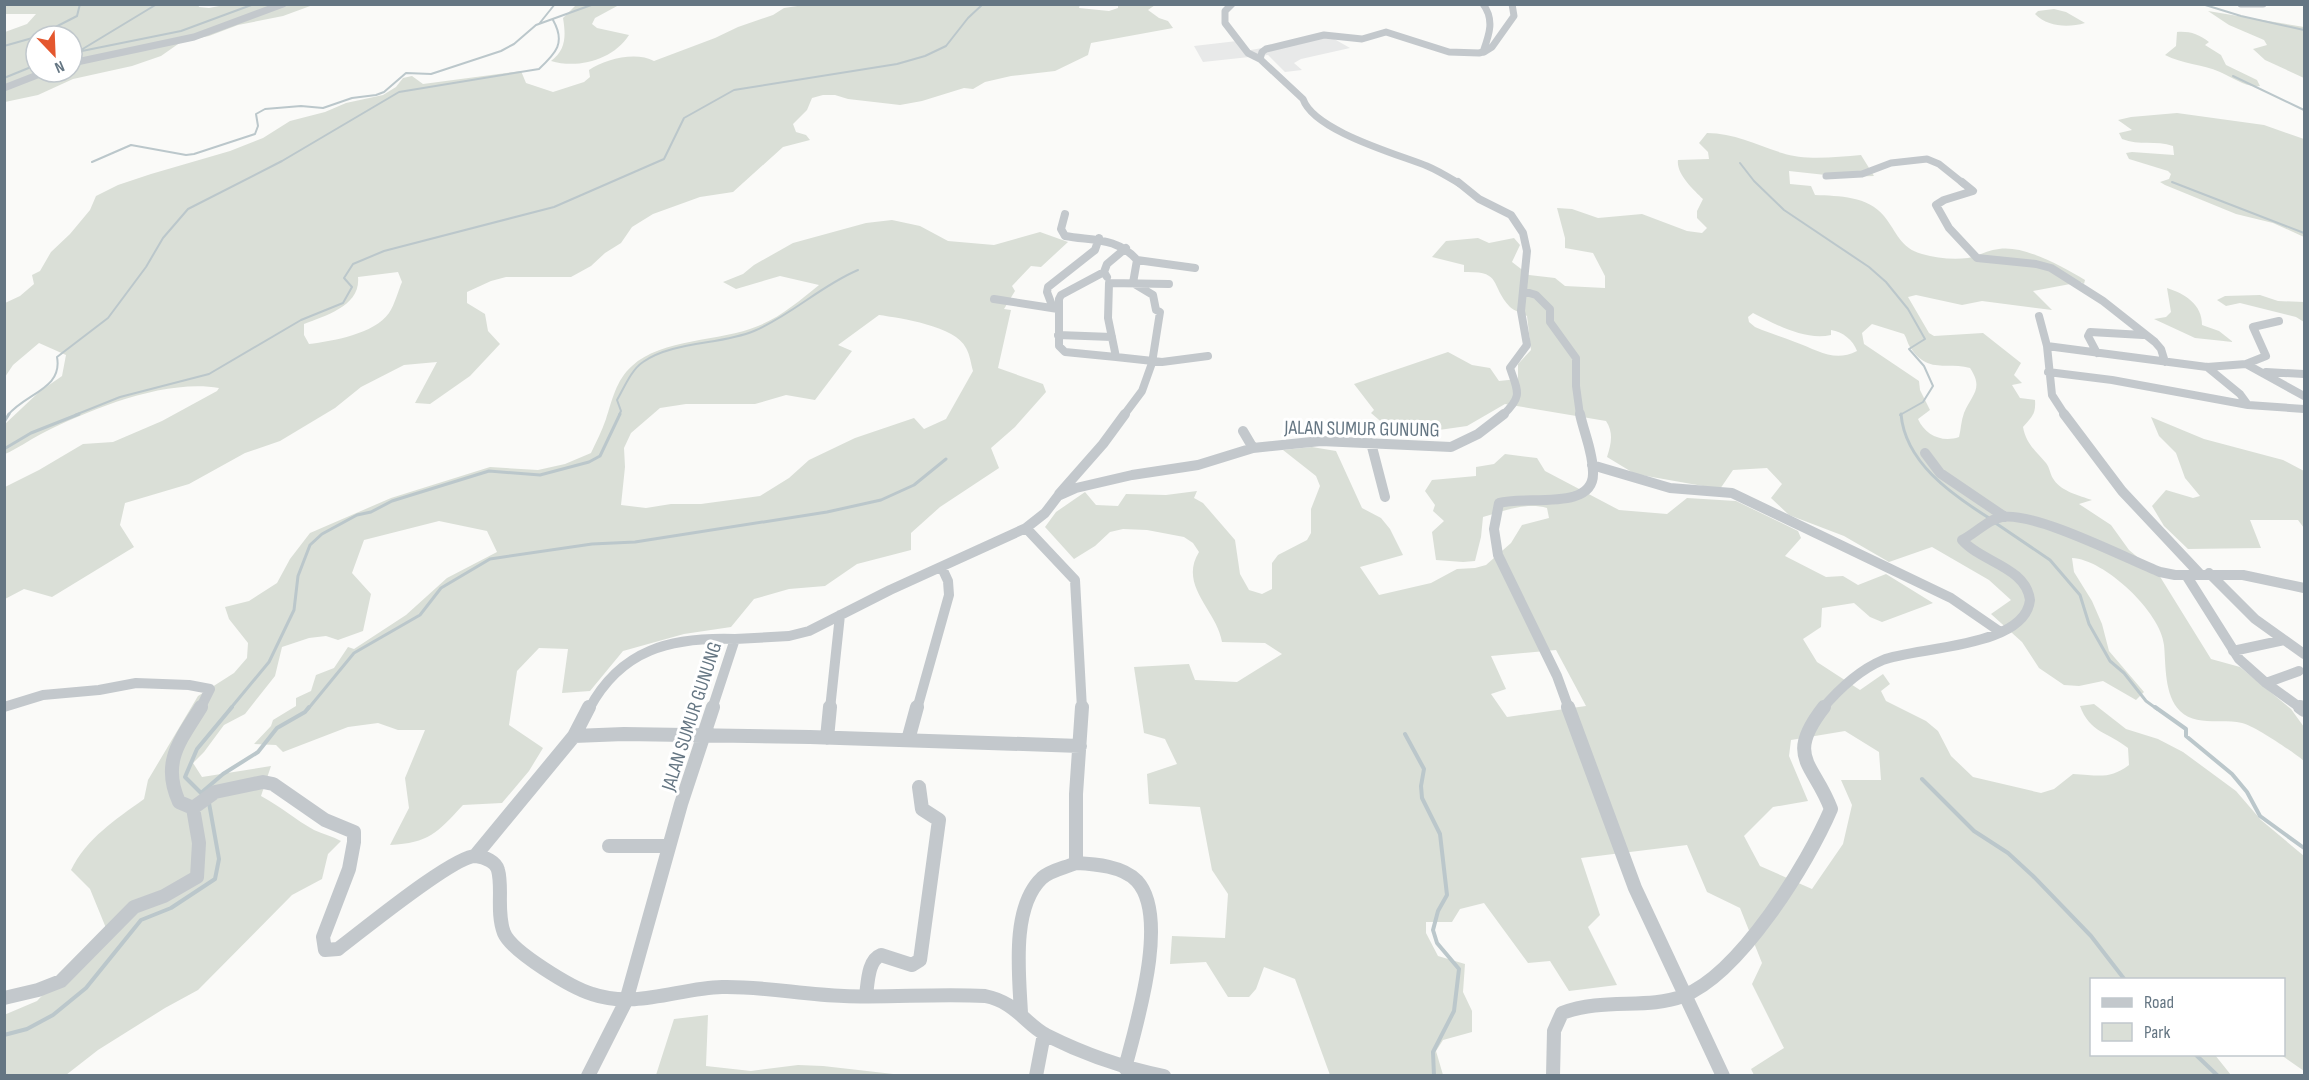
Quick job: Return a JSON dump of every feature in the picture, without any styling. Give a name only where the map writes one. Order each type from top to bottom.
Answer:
[{"type":"street","points":[[84,60],[194,37],[283,4]]},
{"type":"street","name":"JALAN SUMUR GUNUNG","points":[[1058,496],[1088,484],[1198,465],[1253,448],[1321,441],[1451,447],[1485,428],[1512,406],[1519,396],[1510,369],[1527,345],[1521,322],[1527,251],[1522,233],[1511,215],[1489,205],[1464,186],[1430,167],[1375,148],[1341,132],[1306,108],[1303,99],[1260,59],[1248,53],[1225,22],[1226,10],[1232,4]]},
{"type":"street","points":[[1483,4],[1490,13],[1491,27],[1483,52]]},
{"type":"street","points":[[1260,59],[1262,52],[1266,49],[1324,35],[1362,39],[1386,32],[1449,52],[1469,54],[1483,52],[1492,47],[1508,26],[1514,16],[1512,4]]},
{"type":"street","points":[[2241,4],[2263,4]]},
{"type":"street","points":[[4,88],[24,80]]},
{"type":"street","points":[[1826,176],[1862,174],[1897,161],[1927,159],[1935,161],[1973,191],[1965,197],[1942,200],[1936,205],[1948,228],[1974,256],[1986,260],[2036,264],[2051,268],[2103,301],[2158,345],[2165,362]]},
{"type":"street","points":[[1065,214],[1061,229],[1065,236],[1113,241],[1126,248],[1137,260],[1195,268]]},
{"type":"street","points":[[1099,238],[1095,250],[1048,287],[1047,292],[1056,309],[1060,350],[1152,363],[1177,362],[1208,356]]},
{"type":"street","points":[[1056,309],[1061,295],[1104,272],[1107,264],[1126,248]]},
{"type":"street","points":[[1132,282],[1132,273],[1137,260]]},
{"type":"street","points":[[1104,272],[1109,283],[1108,318],[1116,357]]},
{"type":"street","name":"JALAN SUMUR GUNUNG","points":[[588,1076],[626,1001],[669,846],[735,639],[789,636],[809,631],[1026,528],[1045,513],[1073,476],[1089,461],[1142,391],[1152,363],[1160,312],[1156,310],[1153,295],[1138,290],[1132,282]]},
{"type":"street","points":[[1109,283],[1169,284]]},
{"type":"street","points":[[1523,291],[1536,295],[1550,309],[1550,322],[1576,358],[1575,377],[1592,465],[1593,482],[1586,494],[1573,499],[1512,498],[1499,503],[1492,530],[1493,541],[1557,676],[1635,888],[1723,1076]]},
{"type":"street","points":[[994,299],[1056,309]]},
{"type":"street","points":[[2039,316],[2047,346],[2052,395],[2069,422],[2122,490],[2204,573],[2255,619],[2304,654]]},
{"type":"street","points":[[2047,346],[2207,367],[2246,363],[2266,356],[2253,327],[2279,321]]},
{"type":"street","points":[[2097,353],[2088,336],[2090,332],[2146,336]]},
{"type":"street","points":[[1058,335],[1112,337]]},
{"type":"street","points":[[2246,363],[2304,396]]},
{"type":"street","points":[[2207,367],[2240,394],[2248,405]]},
{"type":"street","points":[[2048,372],[2112,380],[2248,405],[2304,409]]},
{"type":"street","points":[[2264,372],[2304,374]]},
{"type":"street","points":[[1243,431],[1253,448]]},
{"type":"street","points":[[1371,443],[1385,497]]},
{"type":"street","points":[[1925,453],[1940,473],[1996,519]]},
{"type":"street","points":[[1592,465],[1670,488],[1732,493],[1951,598],[1999,631]]},
{"type":"street","points":[[1073,476],[1088,484]]},
{"type":"street","points":[[1553,1076],[1554,1031],[1562,1013],[1576,1007],[1598,1003],[1665,1000],[1686,996],[1714,978],[1740,952],[1810,851],[1832,809],[1829,800],[1808,769],[1803,748],[1805,738],[1826,702],[1860,672],[1883,660],[1904,654],[1950,648],[1999,631],[2015,624],[2024,616],[2030,603],[2028,592],[2022,582],[1964,544],[1962,540],[1996,519],[2032,521],[2160,572],[2243,575],[2304,588]]},
{"type":"street","points":[[1026,528],[1075,580],[1082,715],[1076,794],[1076,863]]},
{"type":"street","points":[[908,740],[949,595],[948,581],[942,568]]},
{"type":"street","points":[[2186,574],[2234,651],[2266,683],[2304,710]]},
{"type":"street","points":[[827,738],[840,615]]},
{"type":"street","points":[[4,707],[43,695],[99,690],[136,683],[189,685],[210,689],[210,693],[194,718],[170,766],[172,787],[179,802],[197,805],[215,792],[251,783],[273,784],[325,820],[354,832],[350,866],[323,937],[325,950],[338,949],[450,866],[475,856],[574,736],[612,673],[627,661],[674,644],[716,637],[735,639]]},
{"type":"street","points":[[2234,651],[2284,640]]},
{"type":"street","points":[[2266,683],[2299,671]]},
{"type":"street","points":[[574,736],[624,734],[827,738],[1080,746]]},
{"type":"street","points":[[866,995],[871,966],[876,957],[881,955],[912,965],[920,960],[939,820],[922,809],[919,787]]},
{"type":"street","points":[[4,998],[38,990],[61,981],[134,907],[164,896],[197,877],[199,843],[197,805]]},
{"type":"street","points":[[609,846],[669,846]]},
{"type":"street","points":[[475,856],[492,861],[498,869],[498,903],[504,933],[509,940],[560,981],[603,998],[626,1001],[692,989],[720,987],[789,989],[840,996],[985,996],[996,998],[1022,1014],[1044,1034],[1125,1068],[1164,1076]]},
{"type":"street","points":[[1022,1014],[1019,955],[1030,892],[1043,877],[1076,863],[1088,863],[1117,871],[1137,881],[1146,895],[1152,936],[1143,994],[1125,1068]]},
{"type":"street","points":[[1036,1076],[1044,1034]]},
{"type":"shaded area","points":[[1329,36],[1350,48],[1301,59],[1294,63],[1302,70],[1285,72],[1268,55],[1203,62],[1194,46],[1237,41],[1245,51]]},
{"type":"green space","points":[[198,4],[199,7],[209,8],[229,4],[313,5],[283,16],[238,25],[209,36],[181,42],[161,56],[132,66],[84,77],[84,24],[27,24],[36,14],[5,14],[4,5]]},
{"type":"green space","points":[[1080,4],[1079,8],[1109,11],[1118,8],[1118,5],[1155,5],[1148,10],[1168,21],[1173,28],[1091,43],[1088,55],[1055,71],[1011,76],[985,82],[973,89],[964,88],[922,101],[900,105],[848,99],[835,95],[812,98],[807,110],[793,124],[796,132],[806,135],[810,140],[783,147],[733,192],[700,197],[653,214],[632,227],[621,243],[591,266],[571,277],[506,277],[467,292],[467,303],[485,314],[488,331],[500,344],[470,376],[430,404],[415,403],[437,362],[404,365],[361,387],[335,408],[280,441],[245,453],[189,484],[125,503],[120,525],[134,547],[52,597],[24,589],[5,599],[5,487],[83,444],[113,442],[162,421],[219,388],[198,386],[175,388],[128,398],[61,424],[5,454],[5,424],[39,392],[62,376],[66,355],[39,343],[13,365],[5,377],[5,303],[20,296],[34,284],[32,275],[40,271],[51,252],[90,210],[96,196],[118,185],[230,151],[263,138],[290,121],[325,112],[346,103],[383,95],[396,87],[403,78],[412,76],[423,84],[521,71],[526,83],[553,92],[584,82],[590,77],[589,70],[603,63],[630,57],[647,58],[654,61],[773,15],[784,8],[804,5]],"holes":[[[398,272],[402,282],[389,313],[374,326],[352,335],[309,344],[304,335],[304,324],[348,303],[354,295],[358,277]]]},
{"type":"green space","points":[[576,5],[619,5],[595,18],[592,24],[597,28],[629,35],[614,51],[594,60],[572,64],[551,61],[560,52],[564,42],[563,18]]},
{"type":"green space","points":[[2054,9],[2066,12],[2085,23],[2072,26],[2052,24],[2035,14],[2038,11]]},
{"type":"green space","points":[[2208,11],[2304,27],[2304,78],[2265,60],[2253,49],[2267,45],[2264,40],[2229,25]]},
{"type":"green space","points":[[24,25],[24,84],[62,84],[38,95],[5,102],[5,32]]},
{"type":"green space","points":[[2177,32],[2194,34],[2205,39],[2209,42],[2205,45],[2221,55],[2226,65],[2257,80],[2260,86],[2244,84],[2213,69],[2165,55],[2176,46]]},
{"type":"green space","points":[[2177,113],[2264,125],[2304,139],[2304,237],[2273,223],[2236,214],[2165,185],[2160,182],[2169,179],[2171,174],[2168,171],[2129,159],[2126,153],[2174,155],[2173,146],[2122,139],[2119,133],[2132,130],[2118,120]]},
{"type":"green space","points":[[1707,133],[1736,137],[1801,157],[1861,155],[1874,176],[1844,177],[1789,171],[1790,184],[1811,186],[1815,195],[1852,198],[1870,204],[1884,216],[1904,244],[1922,254],[1962,259],[1999,249],[2020,250],[2044,258],[2085,280],[2084,284],[2081,282],[2033,291],[2052,310],[1982,301],[1962,305],[1916,295],[1908,297],[1929,333],[1934,336],[1983,333],[2021,363],[2014,375],[2022,383],[2012,385],[2020,398],[2035,400],[2033,415],[2023,427],[2024,433],[2047,465],[2054,480],[2066,490],[2092,500],[2079,504],[2111,525],[2129,550],[2159,575],[2211,659],[2240,667],[2291,709],[2304,727],[2304,761],[2248,725],[2234,722],[2201,721],[2186,716],[2180,711],[2168,688],[2164,645],[2153,618],[2142,603],[2114,577],[2085,561],[2072,558],[2074,572],[2092,601],[2102,624],[2109,651],[2144,692],[2136,700],[2103,681],[2079,686],[2064,685],[2039,668],[2022,642],[1991,614],[2011,600],[1989,580],[1932,547],[1889,562],[1844,536],[1789,515],[1771,498],[1782,484],[1767,468],[1733,470],[1720,489],[1635,474],[1607,457],[1611,434],[1606,421],[1505,404],[1467,426],[1400,438],[1371,413],[1374,410],[1354,384],[1448,352],[1472,365],[1490,368],[1499,381],[1518,379],[1518,364],[1531,350],[1527,316],[1510,307],[1494,280],[1485,274],[1464,272],[1464,265],[1432,257],[1446,241],[1478,238],[1489,243],[1514,238],[1520,245],[1512,262],[1529,275],[1555,278],[1565,286],[1605,288],[1605,276],[1593,253],[1565,248],[1565,238],[1557,208],[1572,209],[1598,218],[1642,214],[1687,231],[1702,233],[1707,228],[1697,218],[1697,211],[1703,199],[1686,181],[1678,165],[1678,160],[1709,159],[1708,152],[1699,143]],"holes":[[[1753,313],[1801,334],[1821,336],[1831,335],[1831,330],[1835,331],[1850,340],[1857,351],[1841,356],[1819,352],[1755,327],[1749,322],[1748,317]],[[1872,324],[1904,334],[1910,347],[1924,361],[1931,364],[1970,368],[1976,386],[1964,413],[1959,437],[1940,438],[1921,425],[1918,419],[1930,410],[1920,390],[1919,381],[1864,344],[1862,333]]]},
{"type":"green space","points":[[892,220],[920,226],[948,241],[994,245],[1040,232],[1068,242],[1041,267],[1031,266],[1012,286],[1015,291],[1004,309],[1011,310],[998,368],[1043,384],[1046,392],[1015,427],[991,448],[999,468],[940,507],[911,533],[911,550],[857,564],[825,586],[789,589],[754,599],[731,627],[684,634],[623,651],[590,691],[562,693],[568,649],[539,648],[517,671],[509,725],[543,748],[529,771],[502,803],[463,805],[431,835],[403,844],[390,845],[409,808],[405,778],[425,730],[398,730],[378,723],[348,727],[283,752],[276,745],[254,744],[271,726],[273,720],[296,706],[296,698],[311,691],[316,675],[334,668],[348,647],[354,649],[406,615],[447,578],[497,552],[487,531],[439,521],[364,540],[352,573],[371,594],[363,631],[338,640],[326,636],[309,638],[282,647],[275,676],[245,714],[224,725],[193,763],[202,777],[271,766],[261,796],[314,830],[341,841],[328,854],[322,879],[292,895],[198,990],[98,1050],[66,1075],[5,1075],[4,1015],[37,1001],[106,928],[90,889],[71,870],[93,839],[144,799],[148,780],[198,696],[234,673],[247,658],[248,643],[229,619],[225,607],[249,601],[277,583],[290,559],[310,533],[391,498],[490,467],[538,470],[565,464],[591,453],[618,384],[632,366],[644,357],[675,345],[758,326],[797,303],[819,285],[780,276],[736,289],[723,282],[743,274],[754,265],[793,243],[866,223]],"holes":[[[879,315],[927,324],[951,334],[966,348],[973,371],[946,419],[924,429],[914,418],[855,438],[809,460],[789,478],[760,496],[646,508],[621,505],[625,467],[624,448],[631,433],[660,408],[686,404],[755,404],[786,395],[815,400],[852,351],[838,345]]]},
{"type":"green space","points":[[2167,288],[2180,293],[2196,306],[2202,325],[2219,331],[2233,342],[2195,338],[2154,319],[2166,317],[2171,312]]},
{"type":"green space","points":[[2260,295],[2278,301],[2304,302],[2304,322],[2296,317],[2240,303],[2226,306],[2217,300],[2225,296]]},
{"type":"green space","points":[[2151,417],[2204,439],[2283,460],[2304,471],[2304,528],[2298,520],[2250,520],[2261,548],[2188,549],[2164,526],[2152,506],[2166,490],[2193,498],[2200,496],[2185,478],[2176,453],[2159,436]]},
{"type":"green space","points":[[1312,447],[1336,451],[1362,508],[1381,518],[1390,529],[1403,555],[1360,567],[1379,595],[1431,583],[1457,569],[1486,565],[1511,543],[1522,525],[1549,518],[1547,508],[1539,506],[1515,508],[1483,517],[1475,561],[1436,560],[1432,532],[1444,521],[1433,511],[1435,505],[1425,491],[1432,480],[1476,476],[1476,467],[1494,464],[1505,454],[1537,458],[1545,471],[1619,510],[1667,514],[1687,498],[1736,501],[1798,531],[1801,538],[1785,556],[1826,577],[1843,576],[1858,585],[1886,574],[1933,603],[1882,622],[1870,617],[1854,603],[1822,608],[1821,627],[1803,639],[1817,662],[1860,690],[1883,674],[1890,684],[1881,691],[1886,701],[1926,721],[1938,731],[1951,756],[1973,777],[2041,793],[2054,789],[2073,774],[2103,776],[2122,770],[2129,765],[2128,748],[2094,727],[2080,706],[2094,704],[2126,729],[2158,739],[2183,752],[2236,791],[2261,820],[2304,856],[2304,1071],[2282,1056],[2285,1056],[2285,978],[2090,978],[2090,1056],[2216,1056],[2231,1075],[1754,1075],[1751,1069],[1784,1048],[1752,984],[1762,963],[1740,908],[1707,892],[1687,845],[1581,858],[1600,915],[1588,927],[1617,985],[1569,991],[1550,961],[1528,963],[1484,903],[1460,909],[1452,922],[1426,922],[1426,933],[1438,956],[1465,964],[1463,992],[1472,1011],[1472,1032],[1443,1040],[1436,1051],[1443,1075],[1330,1075],[1295,979],[1264,967],[1256,989],[1249,997],[1228,997],[1206,962],[1170,964],[1172,936],[1225,938],[1228,894],[1212,870],[1200,807],[1149,804],[1147,774],[1177,764],[1165,739],[1144,733],[1134,667],[1189,664],[1195,680],[1237,682],[1282,654],[1265,643],[1222,642],[1219,630],[1201,598],[1193,576],[1194,564],[1199,552],[1193,543],[1184,537],[1147,530],[1123,529],[1110,532],[1095,546],[1074,559],[1045,527],[1056,512],[1085,492],[1096,505],[1118,506],[1126,494],[1166,495],[1197,491],[1194,498],[1203,503],[1235,540],[1240,574],[1249,590],[1262,594],[1272,589],[1272,563],[1278,555],[1307,540],[1311,533],[1311,509],[1320,486],[1316,476],[1283,450]],"holes":[[[1556,650],[1586,706],[1507,717],[1491,694],[1506,689],[1491,656]],[[1845,731],[1879,752],[1881,780],[1841,780],[1852,805],[1843,844],[1812,889],[1760,866],[1744,836],[1773,807],[1808,801],[1789,756],[1791,740]]]},
{"type":"green space","points":[[708,1015],[706,1066],[751,1071],[798,1065],[823,1066],[902,1075],[656,1075],[674,1019]]},
{"type":"waterway","points":[[61,24],[77,16],[80,4]]},
{"type":"waterway","points":[[84,48],[157,4]]},
{"type":"waterway","points":[[84,51],[181,31],[254,4]]},
{"type":"waterway","points":[[539,24],[555,4]]},
{"type":"waterway","points":[[539,24],[594,4]]},
{"type":"waterway","points":[[75,415],[120,397],[209,374],[301,320],[343,303],[352,287],[344,278],[353,264],[384,251],[554,207],[664,159],[684,118],[734,90],[897,64],[925,56],[946,46],[968,18],[983,4]]},
{"type":"waterway","points":[[2202,4],[2241,16],[2304,30]]},
{"type":"waterway","points":[[9,414],[49,384],[57,368],[57,357],[108,318],[146,267],[163,238],[188,209],[282,161],[399,92],[539,69],[554,53],[559,41],[553,20]]},
{"type":"waterway","points":[[92,162],[131,145],[186,155],[194,154],[255,134],[258,126],[256,114],[265,109],[301,106],[323,108],[352,98],[376,95],[384,92],[406,73],[431,74],[501,51],[514,44],[539,24]]},
{"type":"waterway","points":[[4,46],[24,40]]},
{"type":"waterway","points":[[4,78],[24,70]]},
{"type":"waterway","points":[[2233,76],[2304,110]]},
{"type":"waterway","points":[[1740,163],[1754,181],[1784,210],[1869,267],[1886,282],[1908,309],[1925,339],[1909,349],[1924,366],[1933,386],[1923,402],[1901,414]]},
{"type":"waterway","points":[[2172,182],[2304,233]]},
{"type":"waterway","points":[[619,415],[621,411],[617,400],[631,374],[643,362],[668,350],[727,339],[754,331],[858,270]]},
{"type":"waterway","points":[[4,422],[9,414]]},
{"type":"waterway","points":[[4,449],[31,433],[79,414]]},
{"type":"waterway","points":[[230,709],[269,662],[294,610],[298,576],[310,545],[322,534],[357,515],[371,512],[392,501],[489,471],[540,475],[589,462],[600,456],[620,414]]},
{"type":"waterway","points":[[1901,414],[1904,431],[1911,447],[1932,475],[1989,518]]},
{"type":"waterway","points":[[308,709],[354,653],[420,615],[441,588],[490,559],[592,544],[635,542],[827,512],[881,500],[914,485],[946,459]]},
{"type":"waterway","points":[[1994,522],[2050,560],[2080,595],[2089,624],[2110,661],[2124,673],[2146,701],[2157,709]]},
{"type":"waterway","points":[[201,793],[185,777],[197,749],[232,707]]},
{"type":"waterway","points":[[201,793],[223,774],[258,752],[277,728],[305,712],[309,707]]},
{"type":"waterway","points":[[2155,707],[2186,729],[2186,736],[2232,774],[2247,792],[2260,816],[2304,848]]},
{"type":"waterway","points":[[1405,734],[1424,769],[1421,786],[1422,798],[1440,834],[1447,895],[1438,911],[1433,930],[1437,943],[1459,969],[1454,1011],[1433,1052],[1434,1076]]},
{"type":"waterway","points":[[1922,779],[1974,831],[2008,853],[2033,876],[2091,936],[2123,978]]},
{"type":"waterway","points":[[4,1035],[27,1029],[53,1015],[86,988],[141,920],[171,908],[215,879],[219,859],[209,803]]},
{"type":"waterway","points":[[2197,1056],[2218,1076]]}]
